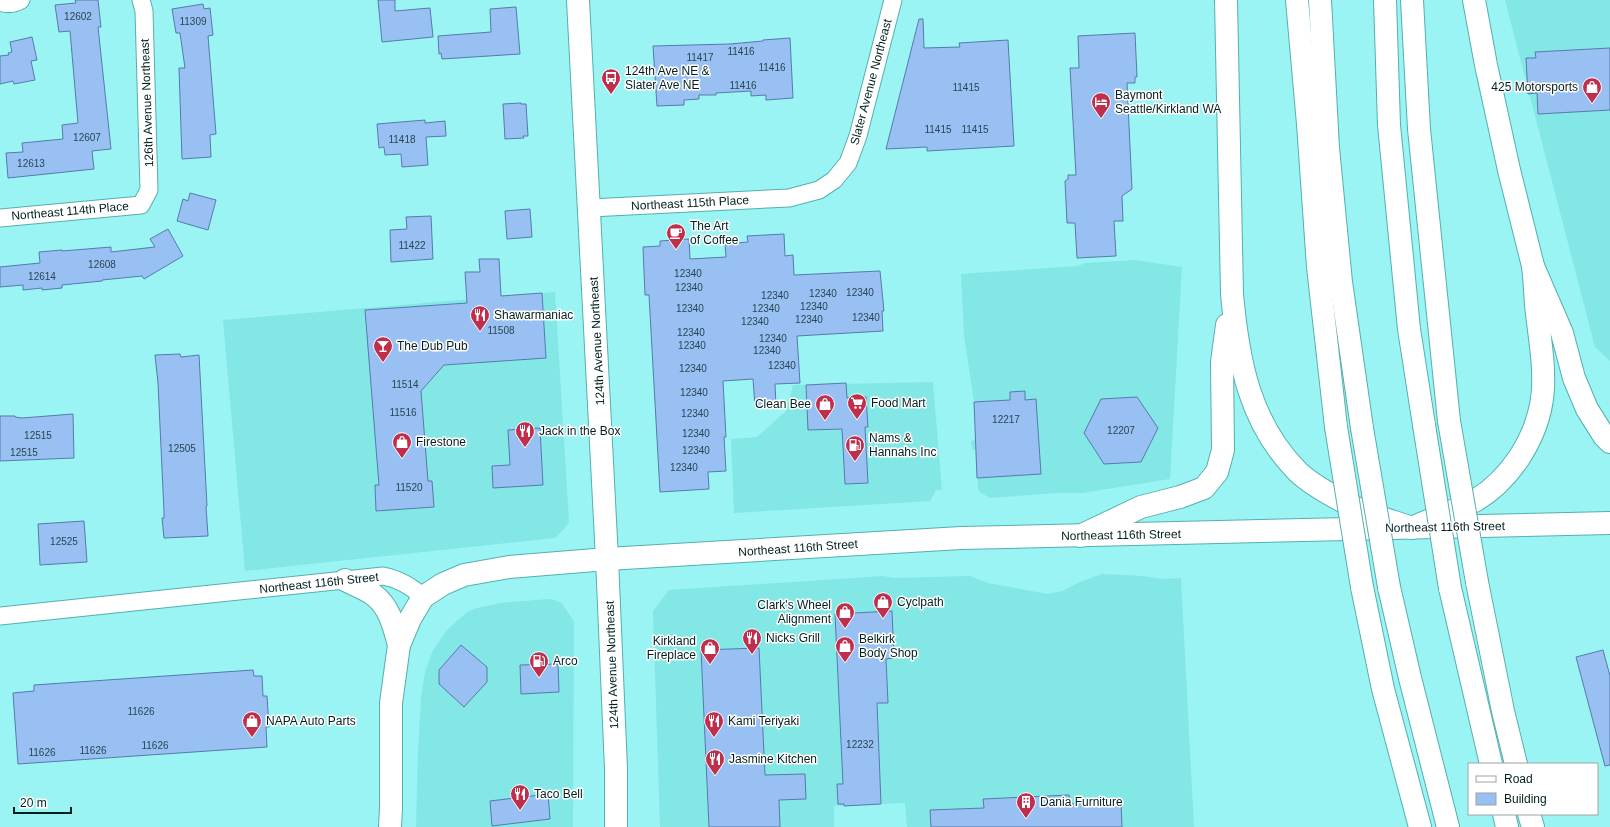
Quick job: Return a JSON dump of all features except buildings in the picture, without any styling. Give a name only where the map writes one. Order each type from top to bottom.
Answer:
[{"type":"main road","name":"124th Avenue Northeast","points":[[578,0],[608,559],[615,746],[616,827]]},
{"type":"main road","points":[[1226,0],[1232,294],[1236,337],[1242,368],[1250,394],[1266,430],[1285,457],[1299,472],[1321,489],[1353,507],[1412,528],[1480,497],[1500,481],[1515,464],[1528,443],[1542,402],[1545,378],[1533,266],[1507,163],[1474,0]]},
{"type":"main road","points":[[1297,0],[1308,124],[1318,267],[1336,427],[1362,587],[1383,689],[1420,827]]},
{"type":"main road","points":[[1320,0],[1328,148],[1341,282],[1362,428],[1389,587],[1408,671],[1448,827]]},
{"type":"main road","points":[[1385,0],[1389,125],[1409,329],[1450,588],[1491,763]]},
{"type":"main road","points":[[1412,0],[1419,129],[1449,421],[1477,582],[1502,711],[1516,763]]},
{"type":"main road","points":[[1533,266],[1562,333],[1574,378],[1587,409],[1604,436],[1610,442]]},
{"type":"main road","points":[[1080,536],[1141,507],[1180,497],[1204,488],[1217,472],[1223,450],[1222,362],[1232,294]]},
{"type":"main road","name":"Northeast 116th Street","points":[[423,597],[443,584],[464,575],[483,571],[509,567],[608,559],[962,538],[1610,523]]},
{"type":"main road","points":[[345,580],[374,595],[380,601],[392,618],[399,645]]},
{"type":"main road","points":[[390,827],[391,703],[399,645],[410,619],[423,597]]},
{"type":"main road","points":[[1504,815],[1507,827]]},
{"type":"main road","points":[[1529,815],[1533,827]]},
{"type":"street","points":[[0,2],[5,4],[13,4],[21,0]]},
{"type":"street","name":"126th Avenue Northeast","points":[[140,0],[144,11],[149,190],[141,205]]},
{"type":"street","name":"Slater Avenue Northeast","points":[[789,198],[819,190],[834,180],[848,163],[858,136],[893,0]]},
{"type":"street","name":"Northeast 115th Place","points":[[590,208],[789,198]]},
{"type":"street","name":"Northeast 114th Place","points":[[0,218],[141,205]]},
{"type":"street","name":"Northeast 116th Street","points":[[0,616],[383,576],[392,578],[410,586],[423,597]]},
{"type":"shaded area","points":[[1505,0],[1610,0],[1610,361],[1595,347]]},
{"type":"shaded area","points":[[1135,260],[1182,267],[1170,479],[1082,493],[1058,493],[990,498],[981,493],[978,489],[976,450],[972,450],[971,441],[976,440],[974,402],[964,335],[961,274],[1078,266],[1085,263]]},
{"type":"shaded area","points":[[555,292],[569,522],[555,538],[245,571],[223,320]]},
{"type":"shaded area","points":[[933,382],[942,490],[936,490],[930,501],[734,513],[731,439],[757,437],[786,411],[793,385]]},
{"type":"shaded area","points":[[1102,574],[1143,576],[1162,579],[1181,578],[1194,827],[907,827],[905,803],[834,806],[834,827],[660,827],[653,611],[669,590],[883,576],[895,578],[970,576],[988,583],[1048,594],[1062,591],[1080,582]]},
{"type":"shaded area","points":[[548,599],[562,603],[574,622],[573,827],[416,827],[421,699],[425,672],[433,650],[447,630],[467,612],[477,608],[500,603]]},
{"type":"place","name":"124th Ave NE & Slater Ave NE","points":[[611,95]]},
{"type":"place","name":"425 Motorsports","points":[[1592,104]]},
{"type":"place","name":"Baymont Seattle/Kirkland WA","points":[[1101,119]]},
{"type":"place","name":"The Art of Coffee","points":[[676,250]]},
{"type":"place","name":"Shawarmaniac","points":[[480,332]]},
{"type":"place","name":"The Dub Pub","points":[[383,363]]},
{"type":"place","name":"Food Mart","points":[[857,420]]},
{"type":"place","name":"Clean Bee","points":[[825,421]]},
{"type":"place","name":"Jack in the Box","points":[[525,448]]},
{"type":"place","name":"Firestone","points":[[402,459]]},
{"type":"place","name":"Nams & Hannahs Inc","points":[[855,462]]},
{"type":"place","name":"Cyclpath","points":[[883,619]]},
{"type":"place","name":"Clark's Wheel Alignment","points":[[845,629]]},
{"type":"place","name":"Nicks Grill","points":[[752,655]]},
{"type":"place","name":"Belkirk Body Shop","points":[[845,663]]},
{"type":"place","name":"Kirkland Fireplace","points":[[710,665]]},
{"type":"place","name":"Arco","points":[[539,678]]},
{"type":"place","name":"NAPA Auto Parts","points":[[252,738]]},
{"type":"place","name":"Kami Teriyaki","points":[[714,738]]},
{"type":"place","name":"Jasmine Kitchen","points":[[715,776]]},
{"type":"place","name":"Taco Bell","points":[[520,811]]},
{"type":"place","name":"Dania Furniture","points":[[1026,819]]}]
